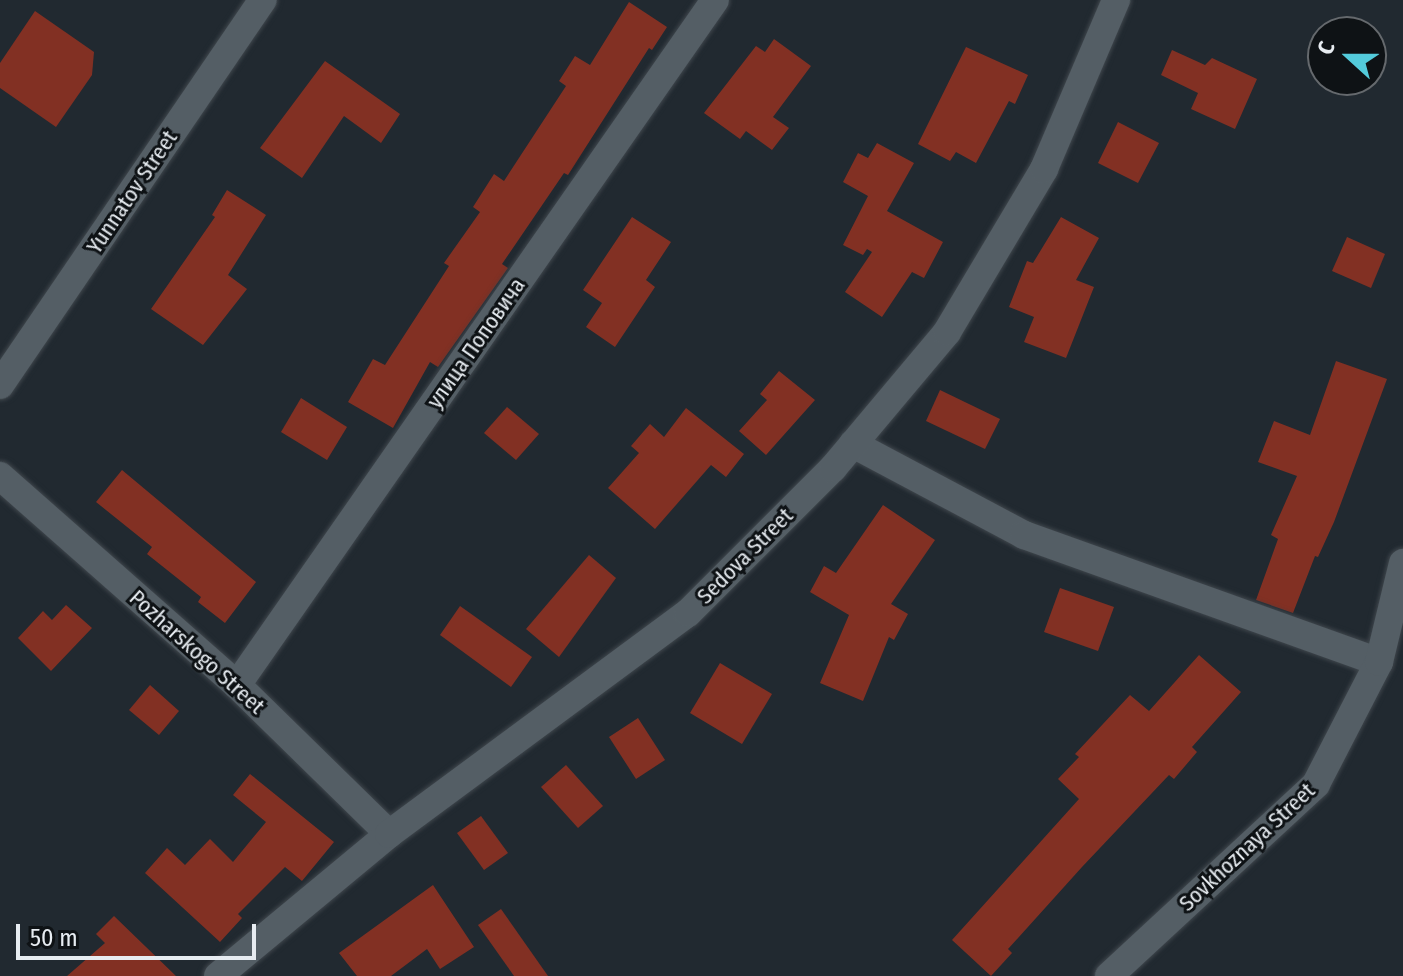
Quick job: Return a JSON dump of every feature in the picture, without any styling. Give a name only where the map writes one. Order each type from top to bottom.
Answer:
[{"type":"street","name":"Yunnatov Street","points":[[0,385],[263,0]]},
{"type":"street","name":"улица Поповича","points":[[237,685],[715,0]]},
{"type":"street","name":"Sedova Street","points":[[218,976],[389,834],[688,613],[853,444],[947,332],[1044,169],[1116,0]]},
{"type":"street","points":[[853,444],[1024,535],[1379,662]]},
{"type":"street","name":"Pozharskogo Street","points":[[0,476],[237,685],[389,834]]},
{"type":"street","name":"Sovkhoznaya Street","points":[[1109,976],[1316,784],[1379,662],[1403,563]]},
{"type":"building","points":[[629,2],[667,27],[652,50],[649,48],[568,175],[564,173],[502,264],[508,268],[438,367],[430,362],[393,428],[348,402],[373,359],[385,365],[449,266],[444,263],[480,212],[473,207],[494,174],[504,181],[566,86],[559,81],[575,56],[590,65]]},
{"type":"building","points":[[35,11],[94,52],[92,75],[56,127],[0,88],[0,63]]},
{"type":"building","points":[[774,39],[811,66],[773,117],[789,128],[772,150],[746,131],[740,139],[704,113],[756,46],[765,52]]},
{"type":"building","points":[[966,47],[1028,75],[1015,104],[1009,101],[976,163],[956,152],[950,161],[918,144]]},
{"type":"building","points":[[1172,50],[1205,65],[1212,58],[1257,79],[1235,129],[1191,109],[1198,93],[1161,75]]},
{"type":"building","points":[[325,61],[400,114],[381,143],[344,116],[302,178],[260,148]]},
{"type":"building","points":[[1118,122],[1159,143],[1138,183],[1098,163]]},
{"type":"building","points":[[877,143],[914,163],[887,211],[943,242],[924,278],[912,272],[882,317],[845,292],[872,252],[867,249],[863,255],[843,245],[868,196],[843,182],[858,153],[868,158]]},
{"type":"building","points":[[227,190],[266,215],[228,275],[247,289],[203,345],[151,309],[215,217],[212,215]]},
{"type":"building","points":[[632,217],[671,242],[646,280],[655,287],[615,347],[586,327],[602,303],[583,290]]},
{"type":"building","points":[[1061,217],[1099,238],[1076,280],[1094,287],[1066,358],[1024,342],[1034,317],[1009,307],[1027,261],[1033,263]]},
{"type":"building","points":[[1347,237],[1385,254],[1371,288],[1332,271]]},
{"type":"building","points":[[1336,361],[1387,379],[1334,522],[1318,557],[1315,556],[1293,613],[1256,600],[1278,539],[1271,535],[1297,476],[1258,462],[1274,421],[1310,435]]},
{"type":"building","points":[[779,371],[815,400],[766,455],[739,431],[767,400],[760,394]]},
{"type":"building","points":[[940,390],[1000,419],[985,449],[926,421]]},
{"type":"building","points":[[301,398],[347,427],[327,460],[281,432]]},
{"type":"building","points":[[507,407],[539,434],[516,460],[484,433]]},
{"type":"building","points":[[686,408],[744,454],[726,477],[711,465],[655,529],[608,488],[639,453],[631,446],[650,424],[664,437]]},
{"type":"building","points":[[122,470],[256,582],[225,623],[198,602],[201,597],[147,554],[152,547],[96,502]]},
{"type":"building","points":[[883,505],[935,540],[891,604],[908,614],[894,640],[889,637],[863,701],[820,683],[849,615],[810,592],[824,566],[836,573]]},
{"type":"building","points":[[589,555],[616,578],[559,657],[526,629]]},
{"type":"building","points":[[1060,588],[1114,607],[1098,651],[1044,632]]},
{"type":"building","points":[[66,605],[92,628],[51,671],[18,638],[43,611],[52,620]]},
{"type":"building","points":[[460,606],[532,657],[511,687],[440,635]]},
{"type":"building","points":[[1199,655],[1241,692],[1192,747],[1197,752],[1174,779],[1169,775],[1082,867],[1008,949],[1012,953],[991,976],[952,940],[1079,799],[1058,779],[1079,757],[1075,754],[1130,695],[1149,711]]},
{"type":"building","points":[[720,663],[772,694],[742,744],[690,713]]},
{"type":"building","points":[[150,685],[179,711],[159,735],[129,710]]},
{"type":"building","points":[[638,718],[665,760],[636,779],[609,737]]},
{"type":"building","points":[[566,765],[603,806],[578,828],[541,787]]},
{"type":"building","points":[[250,774],[334,842],[302,881],[285,867],[238,914],[242,918],[220,942],[145,873],[167,848],[185,865],[210,839],[233,862],[266,822],[233,795]]},
{"type":"building","points":[[481,816],[508,853],[484,870],[457,833]]},
{"type":"building","points":[[433,885],[474,947],[440,969],[427,949],[391,976],[357,976],[339,953]]},
{"type":"building","points":[[501,909],[548,976],[514,976],[478,925]]},
{"type":"building","points":[[114,916],[176,976],[67,976],[105,943],[96,934]]}]
